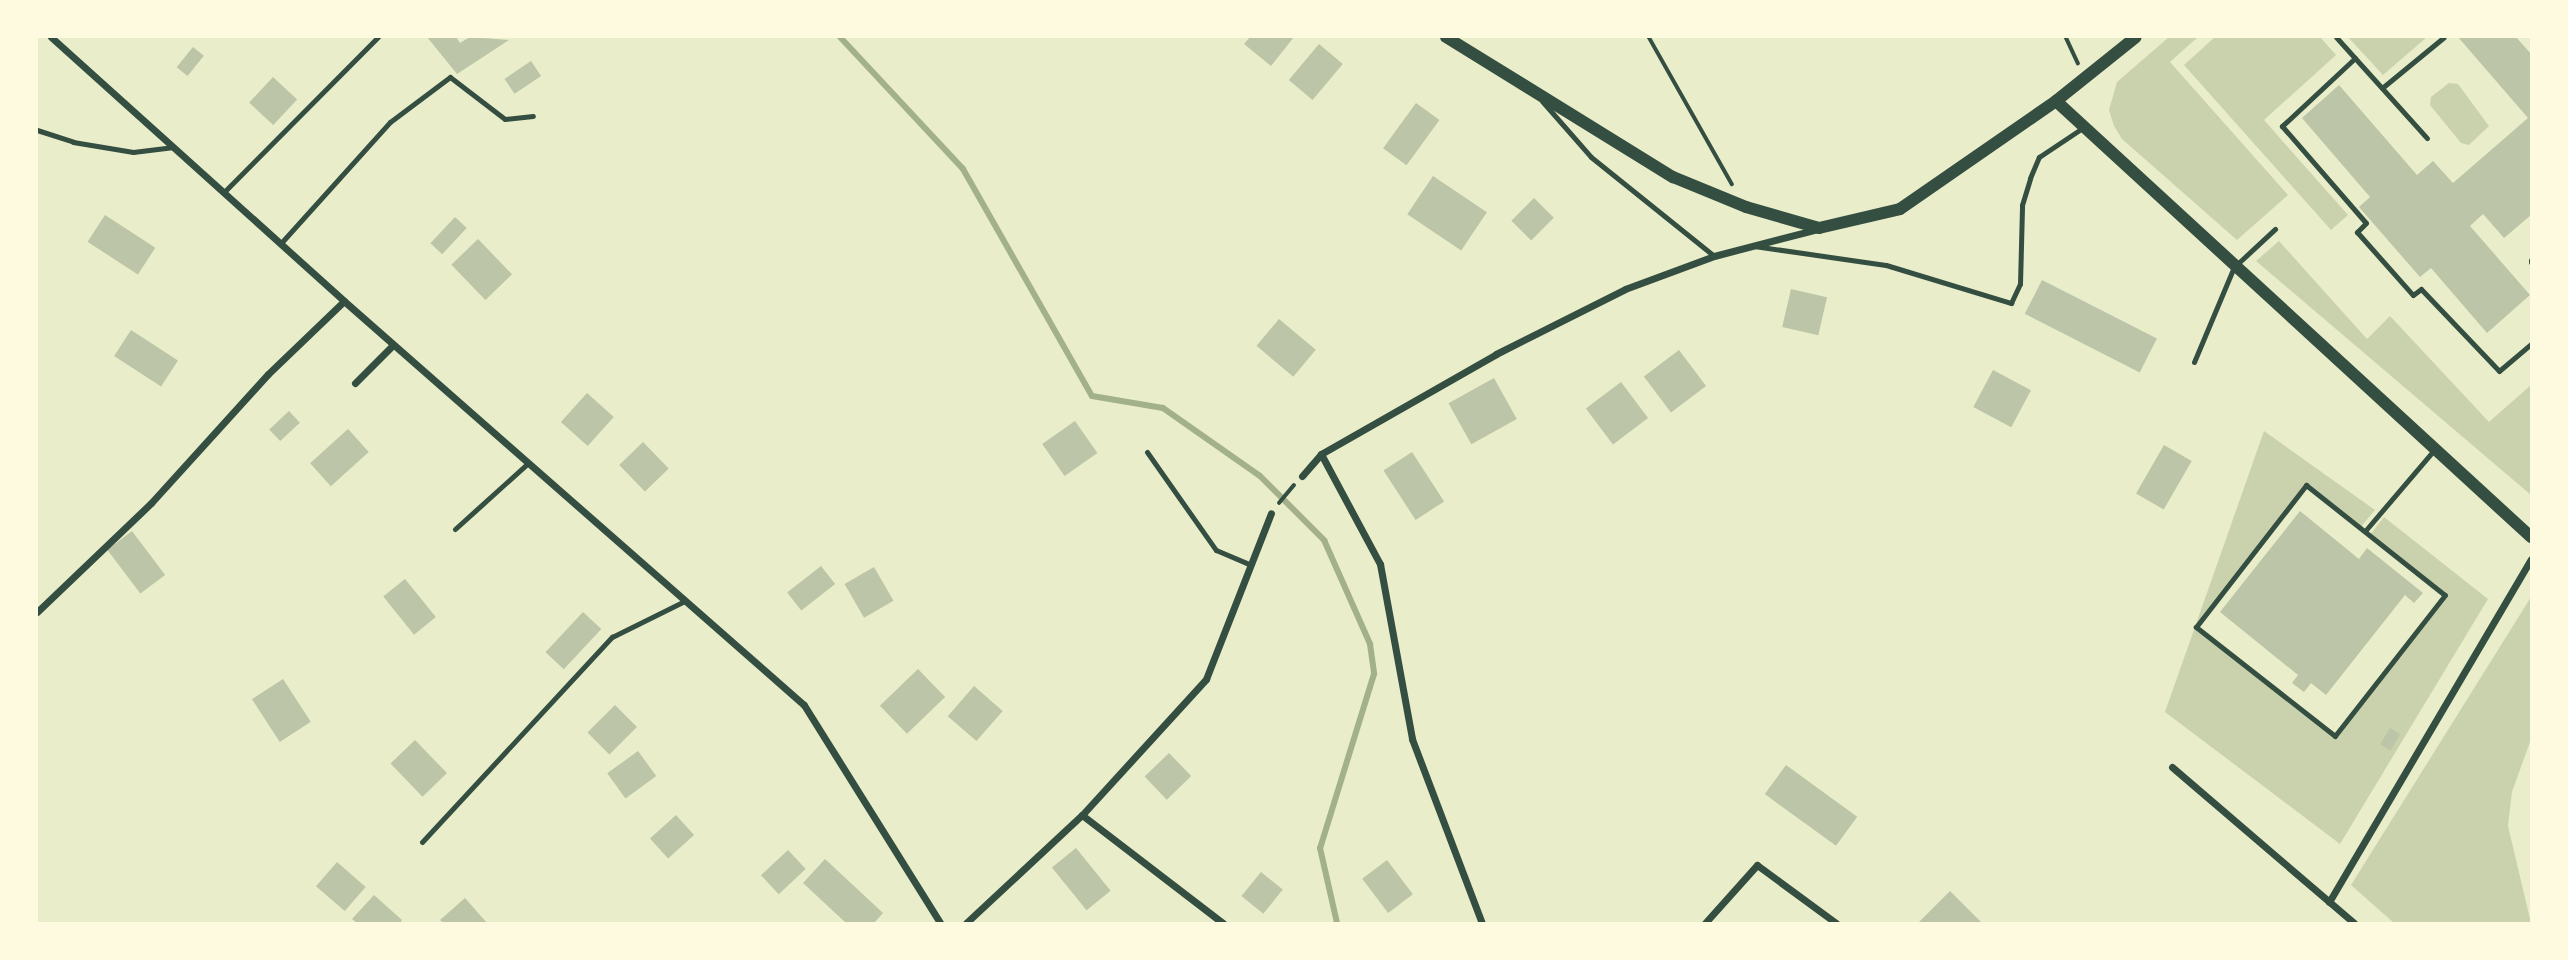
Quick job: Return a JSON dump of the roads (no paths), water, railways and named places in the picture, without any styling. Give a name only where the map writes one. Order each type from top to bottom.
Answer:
[{"type":"street","points":[[51,37],[393,345],[804,705],[940,923]]},
{"type":"street","points":[[1446,37],[1674,177],[1746,207],[1819,228]]},
{"type":"street","points":[[1302,476],[1321,454],[1496,354],[1625,289],[1714,256],[1900,209],[2056,101],[2136,37]]},
{"type":"street","points":[[2056,101],[2433,451],[2531,537]]},
{"type":"street","points":[[37,612],[151,503],[268,373],[344,301]]},
{"type":"street","points":[[355,383],[393,345]]},
{"type":"street","points":[[1321,454],[1380,564],[1412,739],[1482,923]]},
{"type":"street","points":[[965,923],[1082,815],[1206,679],[1270,513]]},
{"type":"street","points":[[2329,902],[2531,559]]},
{"type":"street","points":[[2172,767],[2354,923]]},
{"type":"street","points":[[1082,815],[1223,923]]},
{"type":"street","points":[[1705,923],[1757,864],[1836,923]]},
{"type":"lane","points":[[225,191],[378,37]]},
{"type":"lane","points":[[2336,37],[2427,138]]},
{"type":"lane","points":[[2382,88],[2444,37]]},
{"type":"lane","points":[[2355,58],[2282,126],[2367,223],[2357,232],[2413,295],[2421,289],[2499,371],[2531,344]]},
{"type":"lane","points":[[281,243],[390,122],[450,77],[505,118],[533,116]]},
{"type":"lane","points":[[1533,91],[1591,157],[1714,256]]},
{"type":"lane","points":[[1753,246],[1886,265],[2011,303],[2020,284],[2022,205],[2030,178],[2039,158],[2084,127]]},
{"type":"lane","points":[[37,130],[73,142],[133,152],[172,147]]},
{"type":"lane","points":[[2194,362],[2234,267],[2276,229]]},
{"type":"lane","points":[[2365,531],[2433,451]]},
{"type":"lane","points":[[1146,452],[1216,550],[1251,565]]},
{"type":"lane","points":[[455,529],[528,463]]},
{"type":"lane","points":[[2306,485],[2365,531],[2445,594],[2335,736],[2196,627],[2306,485]]},
{"type":"lane","points":[[422,842],[612,637],[685,601]]},
{"type":"waterway","points":[[840,37],[963,169],[1092,396],[1163,408],[1260,476],[1324,540],[1370,644],[1374,674],[1320,848],[1337,923]]}]
